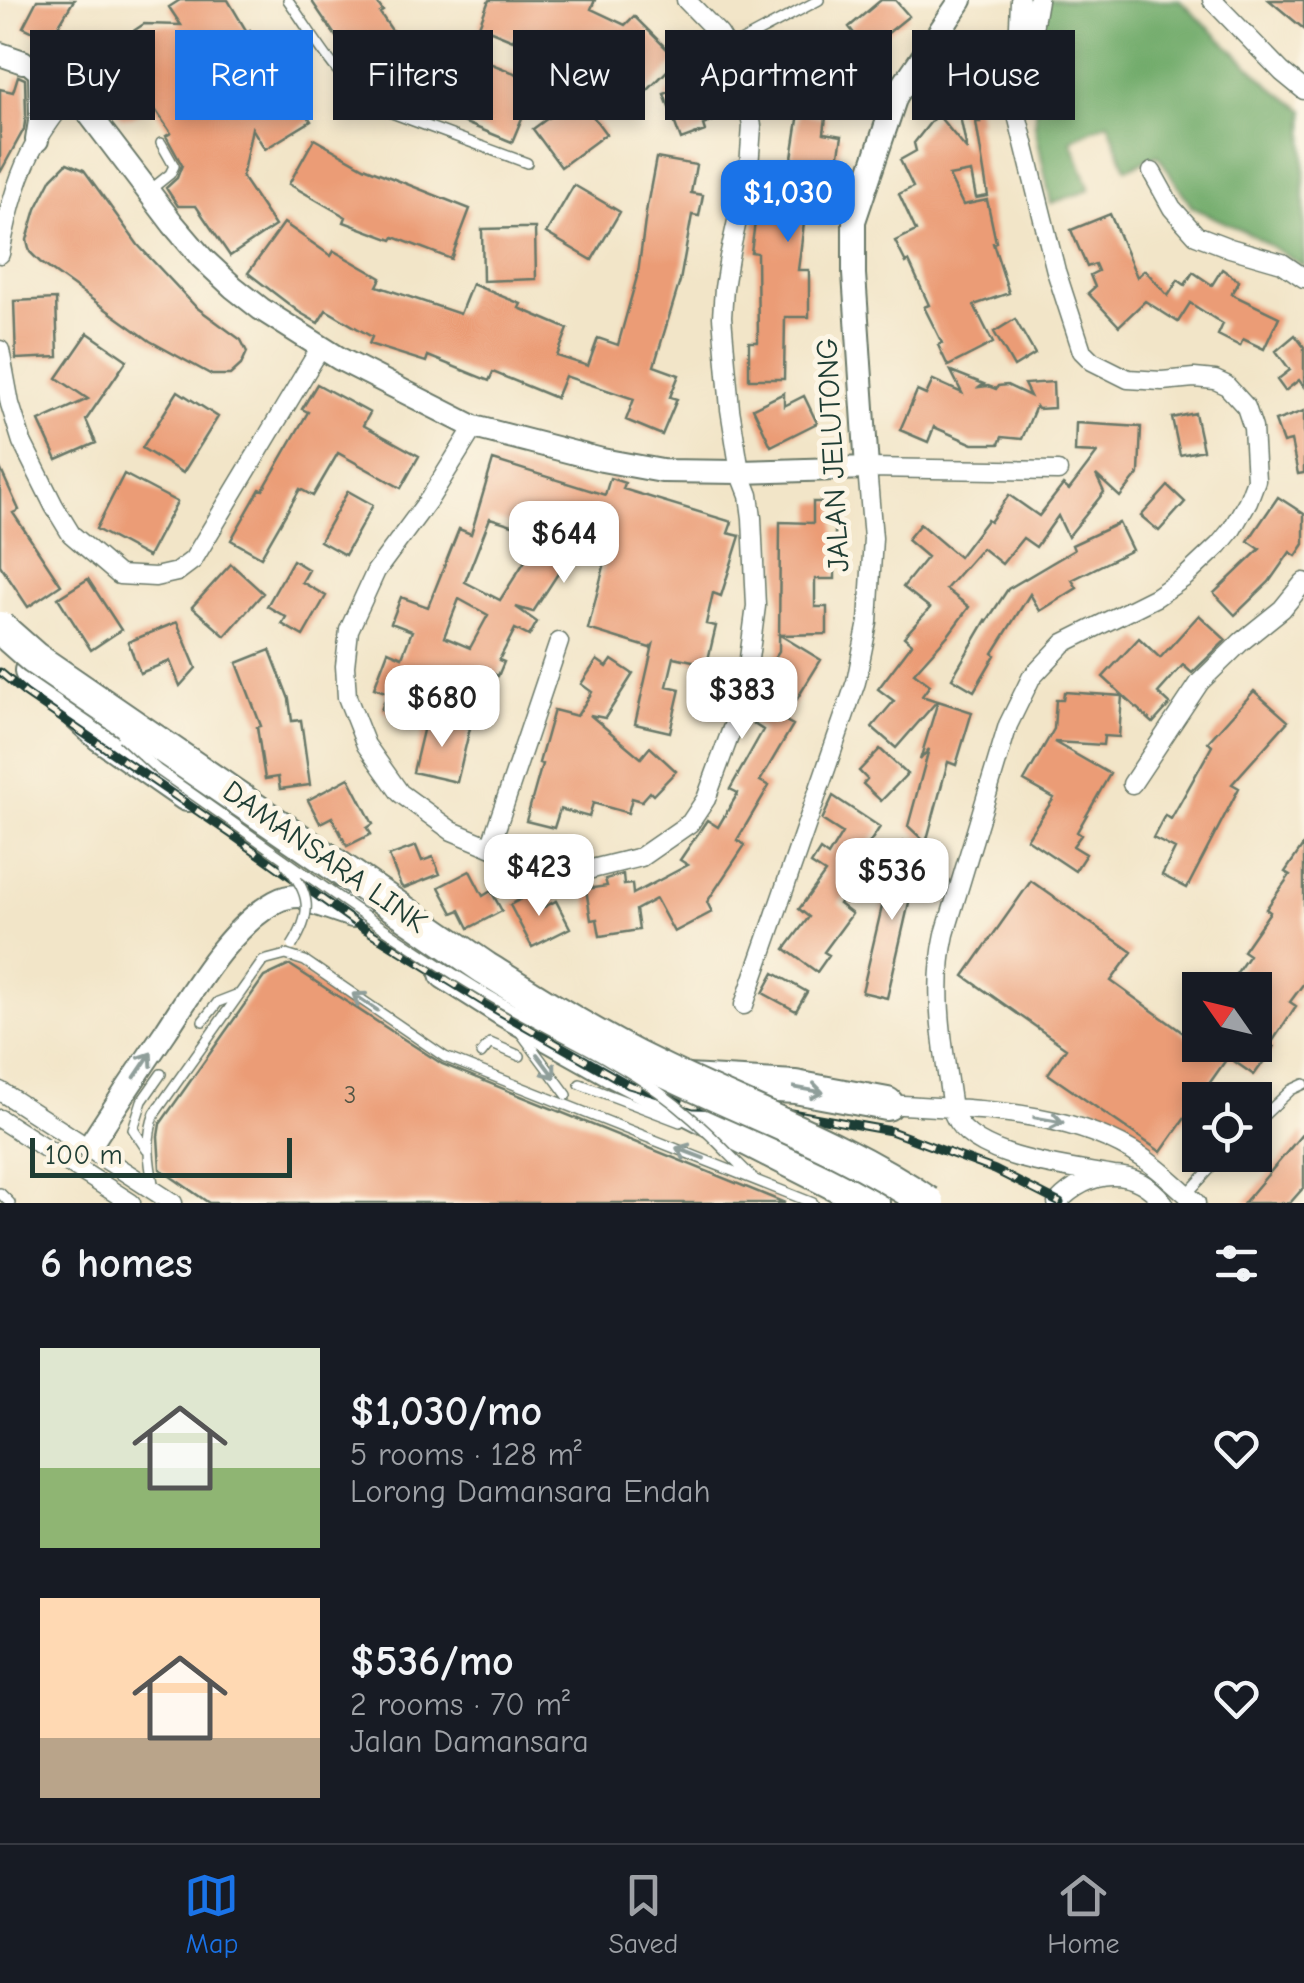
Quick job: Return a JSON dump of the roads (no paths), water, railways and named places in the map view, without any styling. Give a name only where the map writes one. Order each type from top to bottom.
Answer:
[{"type":"highway","name":"DAMANSARA LINK","points":[[0,628],[33,664],[484,968],[596,1036],[844,1152],[928,1203]]},
{"type":"highway","name":"DAMANSARA LINK","points":[[0,640],[204,794],[496,992],[643,1075],[857,1177],[900,1203]]},
{"type":"highway","points":[[33,664],[101,735],[353,911],[506,1011],[617,1073],[873,1203]]},
{"type":"highway","points":[[312,897],[353,911]]},
{"type":"highway","points":[[643,1075],[706,1083],[795,1087],[887,1104]]},
{"type":"highway","points":[[780,1124],[888,1203]]},
{"type":"street","points":[[686,0],[715,30]]},
{"type":"street","name":"JALAN JELUTONG","points":[[744,1005],[856,682],[868,622],[872,554],[854,221],[896,96],[961,0]]},
{"type":"street","name":"JALAN JELUTONG","points":[[886,128],[975,0]]},
{"type":"street","points":[[1020,0],[1020,30]]},
{"type":"street","points":[[1033,30],[1038,0]]},
{"type":"street","points":[[1212,0],[1304,90]]},
{"type":"street","points":[[0,54],[30,66]]},
{"type":"street","points":[[0,254],[13,196],[37,140],[41,120]]},
{"type":"street","points":[[37,140],[51,120]]},
{"type":"street","points":[[94,120],[202,258],[233,287],[321,347],[474,427],[662,471],[1058,471]]},
{"type":"street","points":[[474,427],[430,498],[376,571],[349,630],[344,666],[347,698],[366,745],[400,794],[452,831],[530,864],[592,869],[641,857],[690,823],[706,800],[744,696],[756,606],[752,518],[730,409],[722,317],[729,258],[750,167],[751,120]]},
{"type":"street","points":[[1018,120],[1056,271],[1082,350],[1092,361],[1128,379],[1194,378],[1215,380],[1226,386],[1246,406],[1254,428],[1256,480],[1232,529],[1185,577],[1156,597],[1064,642],[1031,678],[1008,725],[944,934],[939,959],[940,1020],[954,1118],[980,1142],[1004,1153],[1128,1176],[1152,1188],[1164,1203]]},
{"type":"street","points":[[1152,172],[1172,208],[1196,236],[1282,263],[1304,278]]},
{"type":"street","points":[[0,350],[22,442],[71,534],[119,575],[155,576],[176,572],[192,560],[321,347]]},
{"type":"street","points":[[1132,784],[1200,682],[1282,609],[1304,582]]},
{"type":"street","points":[[490,847],[559,642]]},
{"type":"street","points":[[76,1168],[202,977],[231,941],[279,899],[294,895],[312,897]]},
{"type":"street","points":[[0,1091],[173,1203]]},
{"type":"street","points":[[887,1104],[1054,1119],[1089,1130],[1142,1157],[1192,1199]]},
{"type":"street","points":[[0,1119],[132,1203]]},
{"type":"street","points":[[1057,1203],[1080,1184],[1114,1176]]},
{"type":"lane","points":[[288,0],[347,83],[363,99],[381,110],[527,164]]},
{"type":"lane","points":[[763,30],[819,0]]},
{"type":"lane","points":[[148,192],[174,166],[160,143]]},
{"type":"lane","points":[[33,664],[103,720]]},
{"type":"lane","points":[[117,732],[158,770],[415,950],[658,1092],[696,1122],[753,1178]]},
{"type":"lane","points":[[155,1191],[148,1152],[155,1113],[262,961],[289,950],[308,912],[305,893],[295,874],[262,843]]},
{"type":"lane","points":[[289,950],[446,1057],[813,1203]]},
{"type":"lane","points":[[203,1021],[218,1002],[238,994]]},
{"type":"lane","points":[[506,1011],[568,1095]]},
{"type":"lane","points":[[482,1054],[490,1042],[520,1056]]},
{"type":"lane","points":[[148,1152],[133,1130],[142,1101],[161,1074]]},
{"type":"lane","points":[[580,1084],[800,1165]]},
{"type":"lane","points":[[1272,1108],[1304,1084]]},
{"type":"lane","points":[[1192,1199],[1211,1172]]},
{"type":"lane","points":[[0,1193],[10,1203]]},
{"type":"railway","points":[[0,672],[360,926],[629,1085],[694,1105],[758,1107],[891,1131],[995,1170],[1060,1203]]}]
